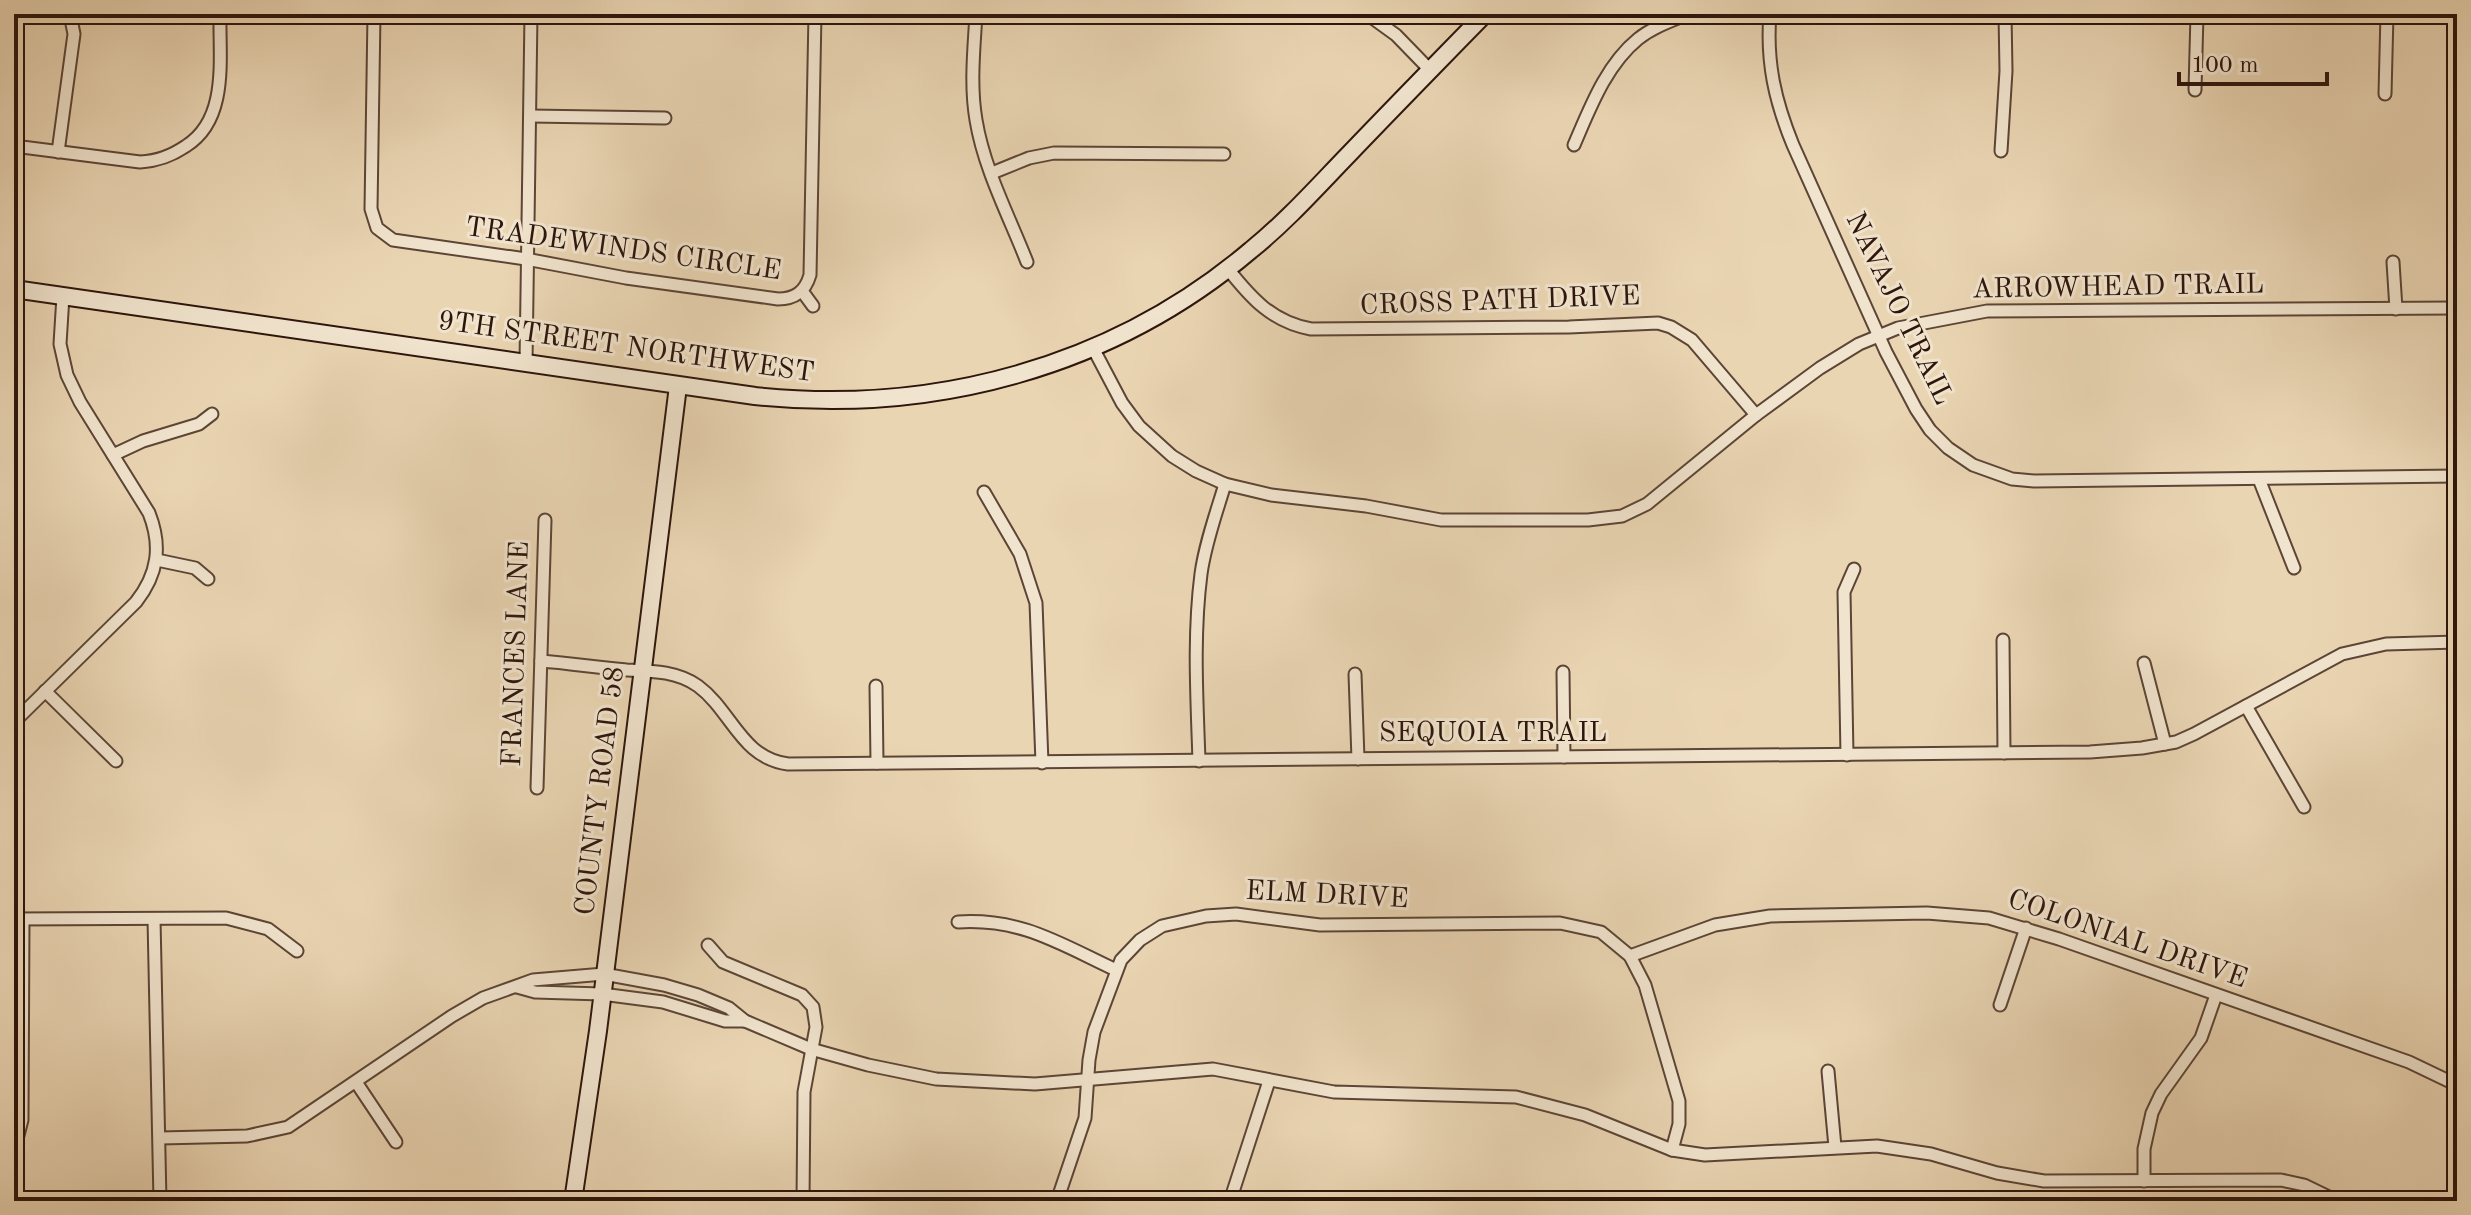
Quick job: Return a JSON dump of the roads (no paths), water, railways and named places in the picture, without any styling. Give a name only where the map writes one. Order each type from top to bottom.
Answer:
[{"type":"street","points":[[58,152],[74,34],[70,14]]},
{"type":"street","points":[[14,146],[149,161],[174,154],[199,137],[213,114],[219,90],[220,14]]},
{"type":"street","name":"TRADEWINDS CIRCLE","points":[[374,14],[370,195],[372,216],[377,228],[393,240],[778,299],[792,298],[802,291],[811,269],[815,14]]},
{"type":"street","points":[[526,363],[531,14]]},
{"type":"street","points":[[976,14],[974,109],[992,173],[1027,262]]},
{"type":"street","points":[[1367,14],[1396,35],[1430,70]]},
{"type":"street","name":"9TH STREET NORTHWEST","points":[[14,289],[784,399],[890,399],[937,394],[1045,367],[1093,348],[1162,313],[1228,269],[1289,216],[1485,14]]},
{"type":"street","points":[[1574,145],[1602,85],[1621,57],[1656,27],[1688,14]]},
{"type":"street","name":"NAVAJO TRAIL","points":[[1770,14],[1769,64],[1779,113],[1904,387],[1930,430],[1961,458],[1993,474],[2034,481],[2457,476]]},
{"type":"street","points":[[2001,151],[2006,71],[2005,14]]},
{"type":"street","points":[[2195,90],[2197,14]]},
{"type":"street","points":[[2385,94],[2387,14]]},
{"type":"street","points":[[530,116],[665,118]]},
{"type":"street","points":[[992,173],[1029,158],[1068,152],[1224,154]]},
{"type":"street","points":[[2393,262],[2396,309]]},
{"type":"street","name":"CROSS PATH DRIVE","points":[[1228,269],[1264,310],[1291,324],[1311,329],[1666,324],[1692,340],[1703,351],[1756,415]]},
{"type":"street","points":[[802,291],[813,306]]},
{"type":"street","points":[[14,722],[136,602],[149,583],[157,560],[155,530],[149,513],[80,402],[63,364],[60,332],[63,296]]},
{"type":"street","name":"ARROWHEAD TRAIL","points":[[1093,348],[1107,378],[1139,426],[1172,456],[1225,484],[1271,495],[1366,506],[1441,520],[1604,519],[1631,513],[1647,504],[1756,415],[1841,354],[1898,328],[1987,311],[2457,308]]},
{"type":"street","name":"COUNTY ROAD 58","points":[[573,1201],[678,386]]},
{"type":"street","points":[[113,455],[143,441],[199,424],[212,414]]},
{"type":"street","points":[[2259,479],[2294,568]]},
{"type":"street","points":[[1199,761],[1198,597],[1206,547],[1225,484]]},
{"type":"street","points":[[984,492],[1020,554],[1036,603],[1042,763]]},
{"type":"street","name":"FRANCES LANE","points":[[537,788],[545,520]]},
{"type":"street","points":[[157,560],[195,568],[208,579]]},
{"type":"street","points":[[1847,755],[1844,592],[1854,569]]},
{"type":"street","points":[[2003,640],[2004,753]]},
{"type":"street","name":"SEQUOIA TRAIL","points":[[541,661],[642,670],[679,677],[698,686],[712,699],[749,747],[770,760],[797,765],[1042,763],[2115,751],[2165,744],[2194,734],[2342,654],[2386,644],[2457,642]]},
{"type":"street","points":[[2144,663],[2165,744]]},
{"type":"street","points":[[1563,672],[1564,757]]},
{"type":"street","points":[[1355,674],[1358,759]]},
{"type":"street","points":[[876,686],[877,763]]},
{"type":"street","points":[[45,691],[116,761]]},
{"type":"street","points":[[2246,706],[2304,807]]},
{"type":"street","name":"ELM DRIVE","points":[[1057,1201],[1085,1118],[1094,1032],[1116,970],[1129,950],[1162,926],[1206,916],[1236,914],[1332,925],[1570,924],[1601,932],[1630,956],[1645,985],[1679,1101],[1679,1124],[1672,1150]]},
{"type":"street","name":"COLONIAL DRIVE","points":[[1630,956],[1715,925],[1770,916],[1960,914],[1989,918],[2026,928],[2409,1062],[2457,1085]]},
{"type":"street","points":[[14,1151],[22,1120],[18,1054],[19,919],[235,919],[268,929],[297,951]]},
{"type":"street","points":[[154,919],[160,1201]]},
{"type":"street","points":[[958,922],[1010,924],[1116,970]]},
{"type":"street","points":[[2000,1005],[2026,928]]},
{"type":"street","points":[[708,945],[723,962],[802,995],[813,1007],[816,1027],[804,1092],[803,1201]]},
{"type":"street","points":[[160,1138],[247,1136],[276,1131],[296,1123],[483,998],[533,980],[604,974],[698,995],[729,1008],[745,1021],[811,1049],[936,1079],[1022,1084],[1213,1069],[1334,1092],[1516,1097],[1585,1115],[1672,1150],[1705,1155],[1757,1155],[1835,1147],[1901,1148],[1997,1173],[2044,1181],[2281,1180],[2304,1185],[2337,1201]]},
{"type":"street","points":[[516,987],[535,992],[602,994],[663,1002],[725,1021],[745,1021]]},
{"type":"street","points":[[2144,1181],[2144,1149],[2152,1113],[2161,1094],[2201,1038],[2216,995]]},
{"type":"street","points":[[1828,1071],[1835,1147]]},
{"type":"street","points":[[1230,1201],[1269,1081]]},
{"type":"street","points":[[356,1082],[396,1142]]}]
